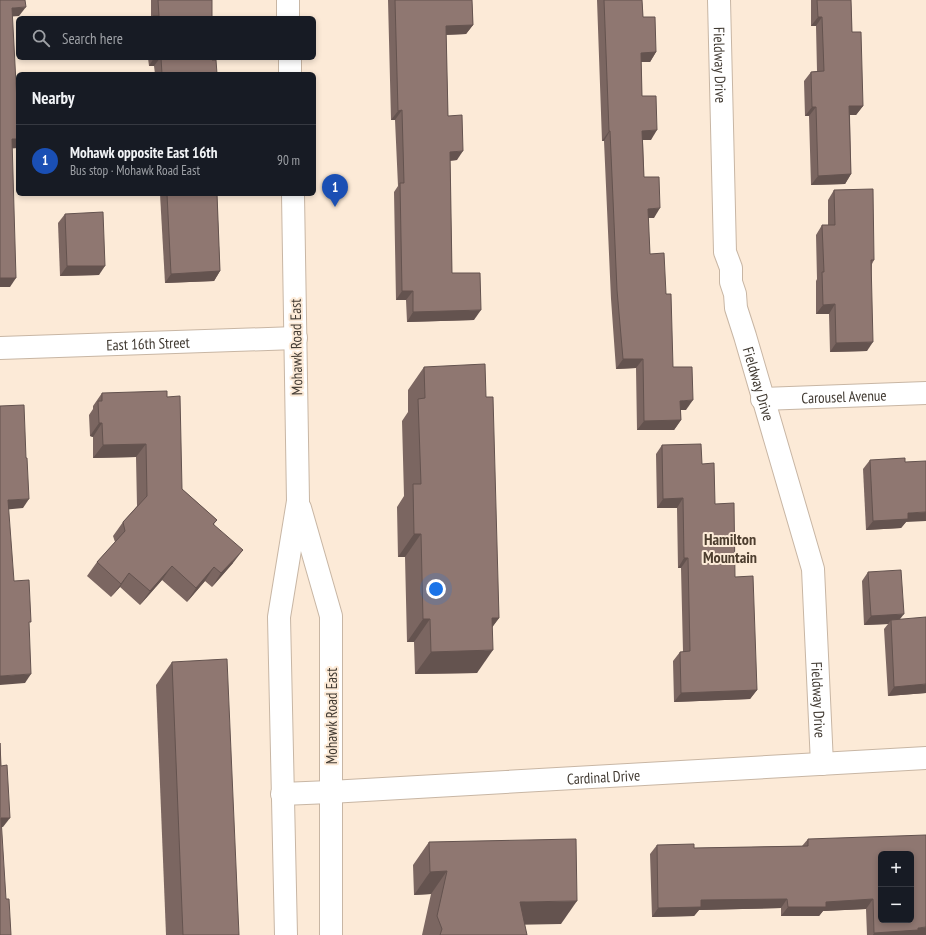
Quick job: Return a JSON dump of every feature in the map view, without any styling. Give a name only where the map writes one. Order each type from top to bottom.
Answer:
[{"type":"street","points":[[288,0],[288,16]]},
{"type":"street","name":"Fieldway Drive","points":[[719,0],[725,252],[731,268],[731,282],[735,294],[736,308],[813,569],[822,764]]},
{"type":"street","points":[[290,60],[290,72]]},
{"type":"street","name":"Mohawk Road East","points":[[286,935],[279,617],[298,501],[294,196]]},
{"type":"street","name":"East 16th Street","points":[[0,348],[296,338]]},
{"type":"street","name":"Carousel Avenue","points":[[762,399],[926,393]]},
{"type":"street","name":"Mohawk Road East","points":[[298,501],[330,616],[331,935]]},
{"type":"street","name":"Cardinal Drive","points":[[282,794],[926,758]]},
{"type":"building","points":[[0,0],[25,0],[26,7],[12,8],[16,83],[16,139],[12,139],[16,278],[0,278]]},
{"type":"building","points":[[158,0],[212,0],[212,16],[159,16]]},
{"type":"building","points":[[395,0],[472,0],[473,25],[446,26],[448,116],[462,115],[463,151],[450,152],[452,273],[480,273],[481,310],[413,312],[413,291],[402,291],[400,183],[404,183],[402,110],[398,111]]},
{"type":"building","points":[[604,0],[642,0],[643,17],[655,17],[656,52],[641,53],[642,96],[656,96],[657,130],[642,131],[644,177],[659,177],[660,208],[648,209],[650,254],[664,253],[666,294],[671,294],[673,367],[692,367],[693,400],[680,401],[681,420],[644,421],[643,359],[623,359],[617,290]]},
{"type":"building","points":[[817,0],[851,0],[852,32],[861,32],[863,106],[849,106],[851,174],[818,176],[816,107],[812,107],[811,72],[824,71],[822,17],[818,17]]},
{"type":"building","points":[[161,60],[216,60],[217,72],[162,72]]},
{"type":"building","points":[[873,189],[874,260],[871,260],[873,342],[836,343],[835,304],[823,305],[822,272],[824,272],[822,225],[835,225],[834,190]]},
{"type":"building","points":[[167,196],[217,196],[220,271],[171,274]]},
{"type":"building","points":[[103,212],[105,266],[67,266],[65,214]]},
{"type":"building","points":[[485,364],[486,397],[493,397],[499,618],[492,618],[493,650],[431,652],[430,619],[423,619],[421,534],[414,534],[413,484],[421,484],[418,399],[425,398],[424,367]]},
{"type":"building","points":[[167,391],[167,397],[180,396],[182,489],[217,520],[213,524],[243,550],[221,573],[214,567],[196,588],[172,566],[150,591],[129,573],[121,584],[97,562],[125,531],[123,522],[147,496],[146,444],[103,445],[102,423],[99,423],[98,401],[102,401],[102,393]]},
{"type":"building","points":[[24,405],[29,499],[8,500],[14,581],[29,580],[31,674],[0,676],[0,406]]},
{"type":"building","points":[[701,444],[702,464],[714,463],[715,504],[734,503],[735,577],[753,576],[757,690],[681,693],[680,652],[690,651],[688,558],[684,558],[683,498],[663,499],[662,445]]},
{"type":"building","points":[[905,458],[905,462],[926,461],[926,512],[908,513],[908,519],[873,521],[870,460]]},
{"type":"building","points":[[901,570],[904,614],[871,616],[868,572]]},
{"type":"building","points":[[926,617],[926,684],[894,687],[891,620]]},
{"type":"building","points":[[227,659],[239,935],[183,935],[172,662]]},
{"type":"building","points":[[0,743],[1,766],[7,765],[10,818],[1,818],[6,899],[9,899],[11,935],[0,935]]},
{"type":"building","points":[[926,835],[926,927],[918,928],[918,930],[874,933],[873,899],[826,902],[826,907],[788,907],[787,899],[701,900],[701,907],[658,908],[657,845],[694,844],[694,848],[808,846],[808,839]]},
{"type":"building","points":[[576,839],[577,901],[520,902],[527,935],[440,935],[442,929],[437,916],[447,871],[430,872],[429,842]]},
{"type":"place","name":"Mohawk opposite East 16th","points":[[335,207]]},
{"type":"district","name":"Hamilton Mountain","points":[[730,548]]}]
